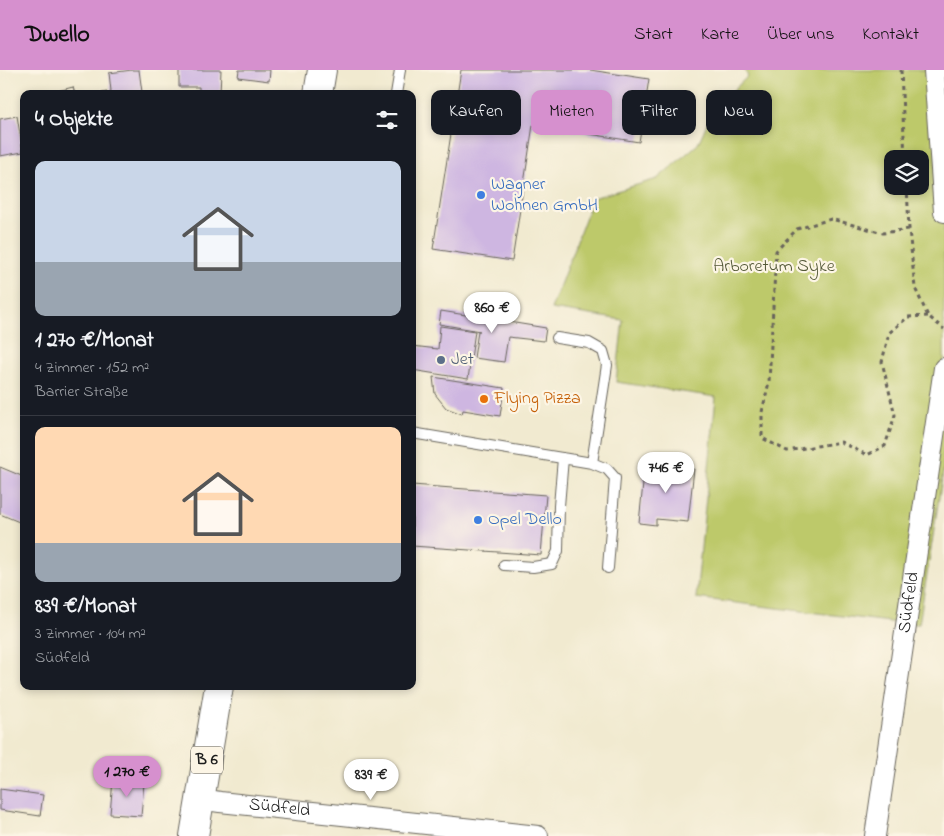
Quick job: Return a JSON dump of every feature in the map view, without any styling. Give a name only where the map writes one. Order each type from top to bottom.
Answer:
[{"type":"main road","points":[[319,90],[322,70]]},
{"type":"main road","name":"B 6","points":[[194,836],[218,690]]},
{"type":"street","points":[[934,70],[944,212]]},
{"type":"street","name":"Südfeld","points":[[875,836],[944,368]]},
{"type":"street","name":"Südfeld","points":[[200,799],[538,836]]},
{"type":"lane","points":[[397,90],[400,70]]},
{"type":"lane","points":[[557,338],[589,344],[603,351],[607,365],[592,463]]},
{"type":"lane","points":[[416,435],[592,463],[607,470],[615,478],[608,568]]},
{"type":"lane","points":[[504,565],[533,566],[552,564],[558,551],[563,458]]},
{"type":"path","points":[[901,70],[905,150]]},
{"type":"path","points":[[906,195],[908,229],[915,288],[928,316],[944,329]]},
{"type":"path","points":[[908,229],[883,233],[831,219],[797,229],[776,251],[769,382],[762,412],[762,438],[787,451],[841,442],[867,455],[885,446],[895,415],[882,362],[889,333],[908,317],[928,316]]},
{"type":"green space","name":"Arboretum Syke","points":[[744,70],[944,70],[944,466],[919,624],[696,598],[716,397],[616,382],[623,320],[551,309],[593,198],[657,179],[698,144],[706,126],[706,135],[772,135],[772,90],[734,90],[748,76]]},
{"type":"building","points":[[139,70],[142,90],[111,90],[109,73]]},
{"type":"building","points":[[179,70],[221,70],[220,90],[199,90],[199,87],[179,87]]},
{"type":"building","points":[[239,70],[270,70],[269,81],[238,77]]},
{"type":"building","name":"Wagner Wohnen GmbH","points":[[461,70],[590,70],[649,79],[647,90],[622,90],[622,135],[640,135],[639,142],[595,135],[612,135],[612,90],[531,90],[531,135],[512,261],[433,249],[451,135],[521,135],[521,90],[458,90]]},
{"type":"building","points":[[73,87],[74,90],[62,90]]},
{"type":"building","points":[[17,116],[20,134],[20,153],[0,156],[0,119]]},
{"type":"building","points":[[441,311],[546,328],[544,341],[508,337],[504,362],[474,358],[478,331],[480,331],[439,324]]},
{"type":"building","name":"Jet","points":[[440,326],[475,331],[468,379],[416,371],[416,346],[438,349]]},
{"type":"building","points":[[433,377],[504,388],[500,416],[463,410],[462,414],[446,408],[435,394]]},
{"type":"building","points":[[645,464],[694,469],[688,522],[656,519],[656,525],[639,523]]},
{"type":"building","points":[[0,467],[20,475],[20,522],[0,514]]},
{"type":"building","name":"Opel Dello","points":[[416,485],[546,495],[541,555],[416,546]]},
{"type":"building","points":[[113,780],[144,783],[141,816],[110,814]]},
{"type":"building","points":[[0,789],[43,795],[40,816],[0,810]]},
{"type":"place","name":"Wagner Wohnen GmbH","points":[[481,195]]},
{"type":"place","name":"Jet","points":[[441,360]]},
{"type":"place","name":"Flying Pizza","points":[[484,399]]},
{"type":"place","name":"Opel Dello","points":[[478,520]]}]
